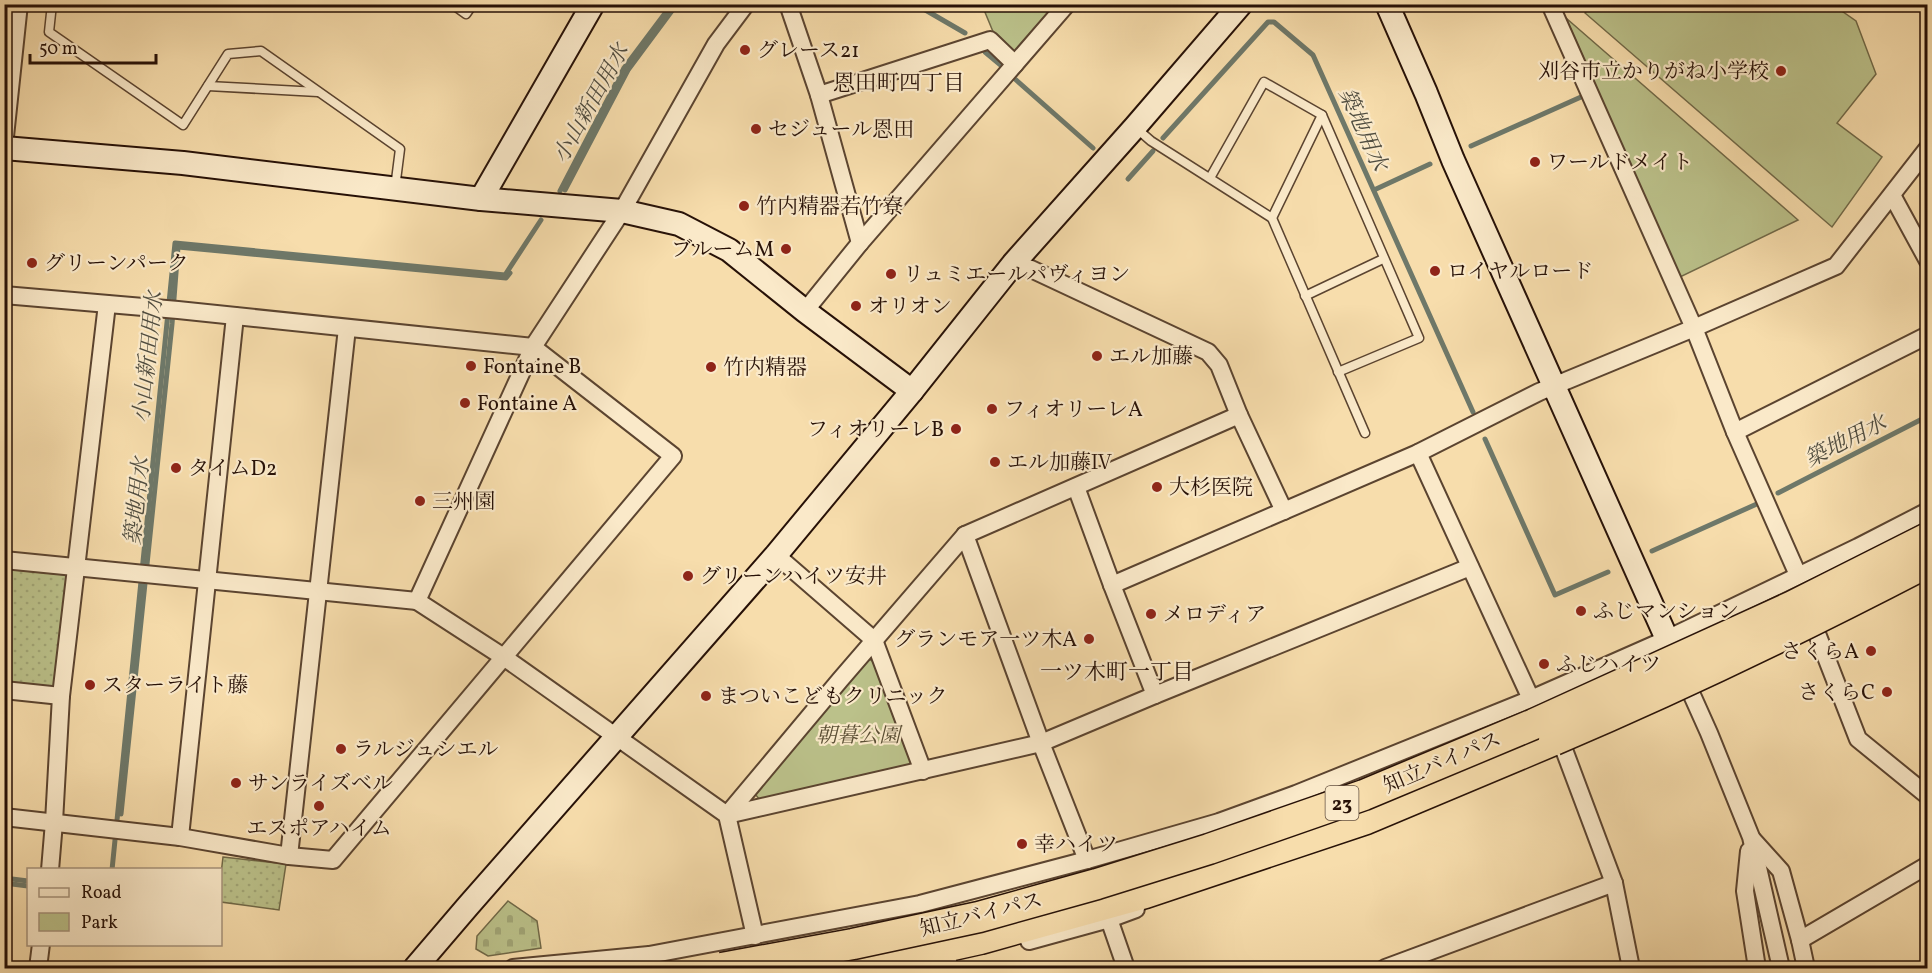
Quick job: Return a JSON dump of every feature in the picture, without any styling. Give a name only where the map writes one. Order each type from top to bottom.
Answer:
[{"type":"highway","name":"知立バイパス","points":[[722,969],[853,944],[979,916],[1097,884],[1209,849],[1364,795],[1534,724],[1783,611],[1928,538]]},
{"type":"highway","name":"知立バイパス","points":[[849,969],[1064,917],[1145,893],[1366,819],[1650,699],[1823,616],[1928,562]]},
{"type":"street","points":[[19,4],[4,147],[183,162],[481,199],[622,211],[679,224],[729,250],[805,311],[912,391]]},
{"type":"street","points":[[481,199],[593,4]]},
{"type":"street","points":[[417,601],[533,347],[622,211],[716,44],[746,4]]},
{"type":"street","points":[[788,4],[819,95],[860,243]]},
{"type":"street","points":[[805,311],[860,243],[1067,4]]},
{"type":"street","points":[[415,969],[776,555],[912,391],[1013,264],[1241,4]]},
{"type":"street","points":[[1387,4],[1453,160],[1689,687],[1751,837],[1781,969]]},
{"type":"street","points":[[1550,4],[1694,328],[1735,432],[1798,575]]},
{"type":"street","points":[[819,95],[990,40],[1015,64]]},
{"type":"street","points":[[1112,585],[1418,453],[1554,386],[1836,266],[1928,148]]},
{"type":"street","points":[[1892,195],[1928,261]]},
{"type":"street","points":[[1013,264],[1031,269],[1208,352],[1219,365],[1239,415],[1284,511]]},
{"type":"street","points":[[4,295],[171,309],[533,347],[674,456],[333,860],[180,837],[4,817]]},
{"type":"street","points":[[50,868],[61,696],[78,568],[107,304]]},
{"type":"street","points":[[180,837],[235,316]]},
{"type":"street","points":[[289,855],[347,328]]},
{"type":"street","points":[[1735,432],[1928,335]]},
{"type":"street","points":[[727,814],[965,535],[1239,415]]},
{"type":"street","points":[[1418,453],[1531,699]]},
{"type":"street","points":[[1076,487],[1155,694]]},
{"type":"street","points":[[513,969],[649,955],[920,904],[1087,860],[1230,818],[1296,794],[1531,699],[1667,639],[1928,511]]},
{"type":"street","points":[[965,535],[1041,743],[1087,860]]},
{"type":"street","points":[[776,555],[874,640],[923,771]]},
{"type":"street","points":[[4,560],[417,601],[505,657],[727,814],[755,936]]},
{"type":"street","points":[[727,814],[1041,743],[1155,694],[1470,567]]},
{"type":"street","points":[[917,969],[1108,919],[1381,822],[1563,747],[1928,572]]},
{"type":"street","points":[[1814,626],[1858,740],[1928,796]]},
{"type":"street","points":[[4,690],[61,696]]},
{"type":"street","points":[[1563,747],[1614,883],[1631,969]]},
{"type":"street","points":[[1751,837],[1781,871],[1806,969]]},
{"type":"street","points":[[1751,837],[1745,891],[1757,969]]},
{"type":"street","points":[[1800,940],[1928,865]]},
{"type":"street","points":[[1385,969],[1614,883]]},
{"type":"street","points":[[1108,919],[1126,969]]},
{"type":"street","points":[[39,969],[41,946]]},
{"type":"lane","points":[[52,4],[49,32],[183,125],[228,54],[261,51],[400,149],[395,188]]},
{"type":"lane","points":[[452,4],[466,14],[472,4]]},
{"type":"lane","points":[[1210,178],[1264,82],[1322,115],[1419,338],[1338,372]]},
{"type":"lane","points":[[208,86],[320,92]]},
{"type":"lane","points":[[1272,218],[1322,115]]},
{"type":"lane","points":[[1135,127],[1151,141],[1272,218],[1365,433]]},
{"type":"lane","points":[[1305,296],[1383,258]]},
{"type":"green space","points":[[982,5],[1057,5],[1015,53],[994,34]]},
{"type":"green space","name":"刈谷市立かりがね小学校","points":[[1591,5],[1833,5],[1856,21],[1876,74],[1837,123],[1882,157],[1832,227],[1585,13]]},
{"type":"green space","points":[[1566,18],[1798,220],[1680,277]]},
{"type":"green space","points":[[5,569],[67,575],[55,689],[5,683]]},
{"type":"green space","name":"朝暮公園","points":[[869,659],[876,663],[912,764],[760,800],[755,794]]},
{"type":"green space","points":[[223,857],[286,864],[279,910],[222,902]]},
{"type":"green space","points":[[508,901],[537,921],[541,948],[488,956],[476,949],[477,936]]},
{"type":"waterway","name":"小山新田用水","points":[[560,191],[624,68],[672,4]]},
{"type":"waterway","name":"築地用水","points":[[565,190],[628,70],[677,4]]},
{"type":"waterway","name":"築地用水","points":[[915,4],[965,33]]},
{"type":"waterway","name":"築地用水","points":[[1163,138],[1268,22],[1274,22],[1313,55],[1473,412]]},
{"type":"waterway","name":"築地用水","points":[[985,52],[1003,67]]},
{"type":"waterway","name":"築地用水","points":[[1015,79],[1093,148]]},
{"type":"waterway","points":[[1471,146],[1581,97]]},
{"type":"waterway","name":"築地用水","points":[[1128,179],[1153,151]]},
{"type":"waterway","points":[[1374,190],[1430,164]]},
{"type":"waterway","name":"小山新田用水","points":[[112,868],[175,243],[505,275],[541,220]]},
{"type":"waterway","name":"築地用水","points":[[121,814],[178,247],[506,278],[510,273]]},
{"type":"waterway","name":"築地用水","points":[[1778,493],[1928,416]]},
{"type":"waterway","name":"築地用水","points":[[1485,439],[1555,595],[1608,572]]},
{"type":"waterway","name":"築地用水","points":[[1652,551],[1759,503]]},
{"type":"waterway","name":"小山新田用水","points":[[4,878],[27,881]]},
{"type":"waterway","name":"築地用水","points":[[4,883],[27,886]]},
{"type":"place","name":"グレース21","points":[[745,50]]},
{"type":"place","name":"刈谷市立かりがね小学校","points":[[1781,71]]},
{"type":"place","name":"セジュール恩田","points":[[756,129]]},
{"type":"place","name":"ワールドメイト","points":[[1535,162]]},
{"type":"place","name":"竹内精器若竹寮","points":[[744,206]]},
{"type":"place","name":"ブルームM","points":[[786,249]]},
{"type":"place","name":"グリーンパーク","points":[[32,263]]},
{"type":"place","name":"ロイヤルロード","points":[[1435,271]]},
{"type":"place","name":"リュミエールパヴィヨン","points":[[891,274]]},
{"type":"place","name":"オリオン","points":[[856,306]]},
{"type":"place","name":"エル加藤","points":[[1097,356]]},
{"type":"place","name":"Fontaine B","points":[[471,366]]},
{"type":"place","name":"竹内精器","points":[[711,367]]},
{"type":"place","name":"Fontaine A","points":[[465,403]]},
{"type":"place","name":"フィオリーレA","points":[[992,409]]},
{"type":"place","name":"フィオリーレB","points":[[956,429]]},
{"type":"place","name":"エル加藤Ⅳ","points":[[995,462]]},
{"type":"place","name":"タイムD2","points":[[176,468]]},
{"type":"place","name":"大杉医院","points":[[1157,487]]},
{"type":"place","name":"三州園","points":[[420,501]]},
{"type":"place","name":"グリーンハイツ安井","points":[[688,576]]},
{"type":"place","name":"ふじマンション","points":[[1581,611]]},
{"type":"place","name":"メロディア","points":[[1151,614]]},
{"type":"place","name":"グランモア一ツ木A","points":[[1089,639]]},
{"type":"place","name":"さくらA","points":[[1871,651]]},
{"type":"place","name":"ふじハイツ","points":[[1544,664]]},
{"type":"place","name":"スターライト藤","points":[[90,685]]},
{"type":"place","name":"さくらC","points":[[1887,692]]},
{"type":"place","name":"まついこどもクリニック","points":[[706,696]]},
{"type":"place","name":"ラルジュシエル","points":[[341,749]]},
{"type":"place","name":"サンライズベル","points":[[236,783]]},
{"type":"place","name":"エスポアハイム","points":[[319,806]]},
{"type":"place","name":"幸ハイツ","points":[[1022,844]]},
{"type":"district","name":"恩田町四丁目","points":[[899,82]]},
{"type":"district","name":"一ツ木町一丁目","points":[[1117,671]]}]
